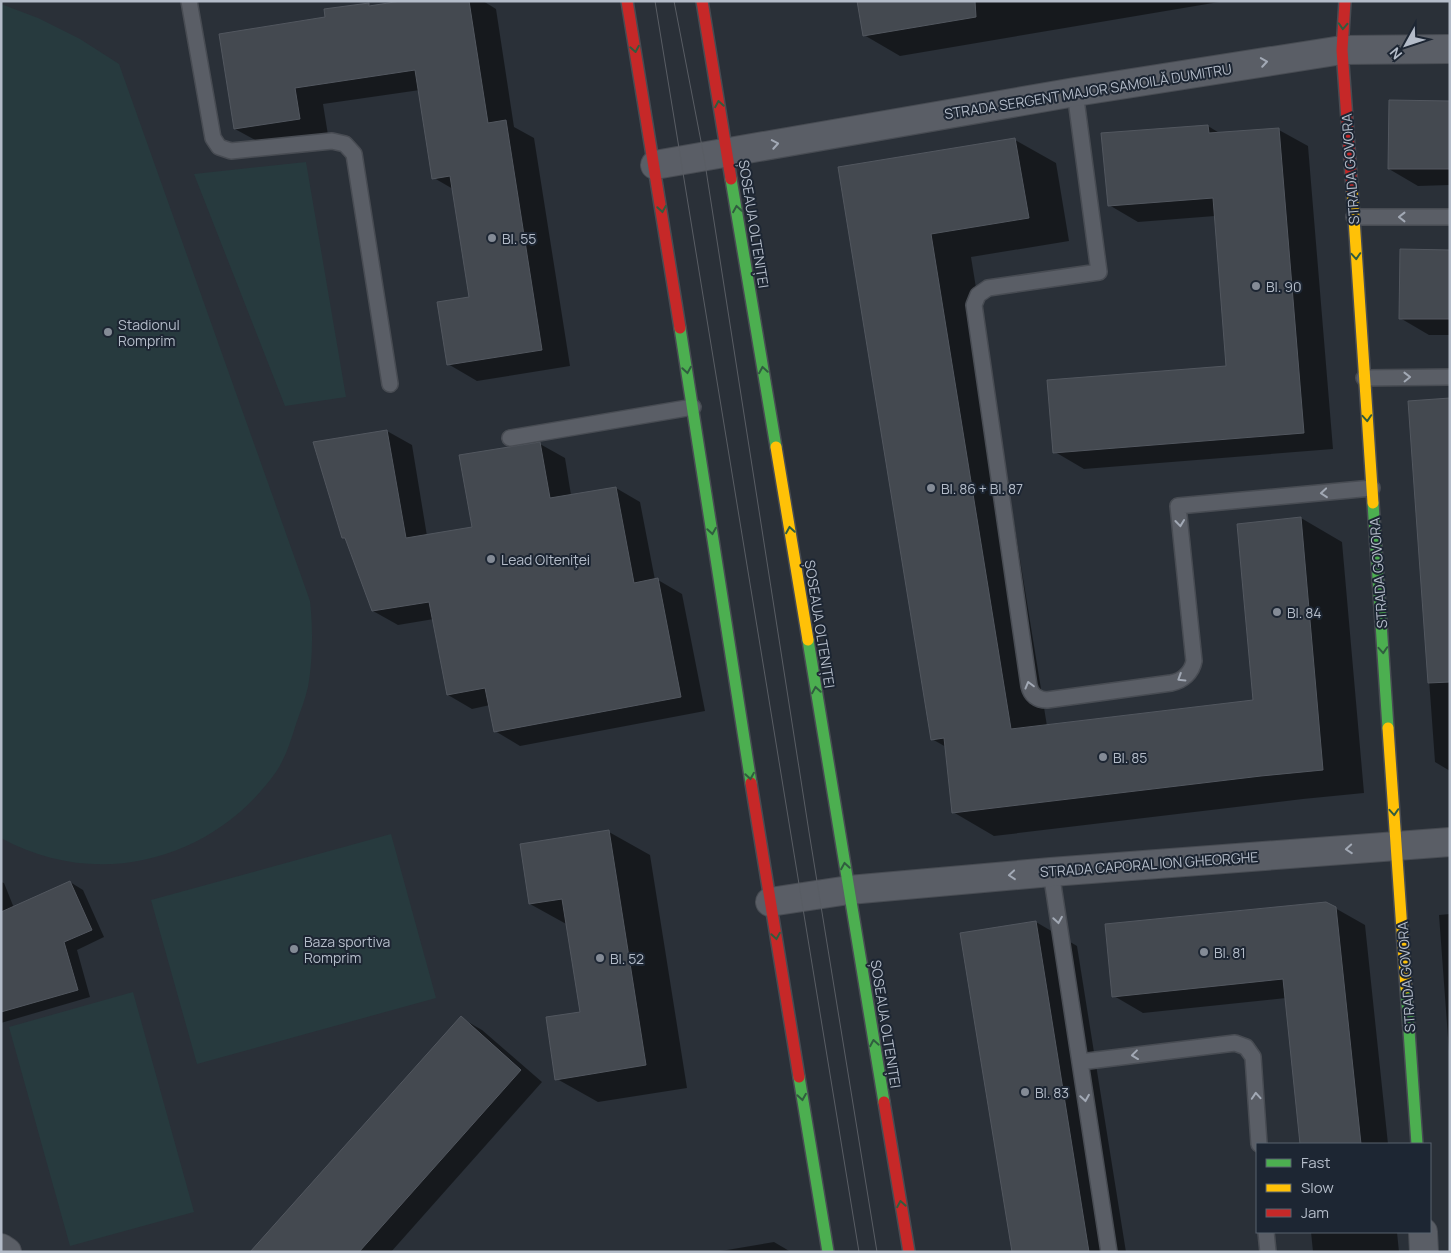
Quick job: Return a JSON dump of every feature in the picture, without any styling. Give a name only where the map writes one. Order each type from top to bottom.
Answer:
[{"type":"main road","points":[[627,1],[655,165],[770,902],[828,1252]]},
{"type":"main road","name":"ȘOSEAUA OLTENIȚEI","points":[[702,1],[909,1252]]},
{"type":"main road","name":"STRADA GOVORA","points":[[1345,1],[1342,50],[1417,1143]]},
{"type":"street","name":"STRADA SERGENT MAJOR SAMOILĂ DUMITRU","points":[[655,165],[1075,92],[1342,50],[1450,49]]},
{"type":"street","name":"STRADA CAPORAL ION GHEORGHE","points":[[770,902],[849,890],[1051,872],[1450,842]]},
{"type":"street","points":[[1423,1233],[1424,1252]]},
{"type":"street","points":[[1,1248],[7,1252]]},
{"type":"lane","points":[[189,1],[213,138],[219,147],[230,151],[332,142],[345,144],[354,154],[390,384]]},
{"type":"lane","points":[[1075,92],[1099,272],[988,288],[978,295],[974,305],[1028,686],[1032,694],[1042,700],[1047,700],[1162,685],[1176,682],[1190,672],[1194,661],[1178,506],[1372,488]]},
{"type":"lane","points":[[1354,217],[1450,217]]},
{"type":"lane","points":[[1364,378],[1450,376]]},
{"type":"lane","points":[[510,438],[693,407]]},
{"type":"lane","points":[[1051,872],[1109,1252]]},
{"type":"lane","points":[[1080,1062],[1235,1044],[1246,1048],[1253,1057],[1259,1143]]},
{"type":"lane","points":[[1266,1233],[1268,1252]]},
{"type":"green space","name":"Stadionul Romprim","points":[[1,4],[38,18],[80,39],[119,64],[310,601],[312,644],[308,687],[288,748],[276,772],[250,803],[220,827],[187,846],[151,858],[114,864],[76,863],[38,854],[1,838]]},
{"type":"green space","points":[[306,162],[346,397],[285,406],[194,174]]},
{"type":"green space","name":"Baza sportiva Romprim","points":[[391,834],[436,998],[197,1064],[151,900]]},
{"type":"green space","points":[[133,992],[194,1212],[70,1246],[9,1027]]},
{"type":"building","name":"Bl. 55","points":[[401,1],[469,1],[488,123],[506,120],[542,350],[447,365],[437,302],[469,297],[450,176],[432,179],[415,70],[295,88],[300,119],[234,129],[219,34],[325,17],[324,9],[369,3],[369,6]]},
{"type":"building","points":[[857,1],[975,1],[976,17],[863,36]]},
{"type":"building","points":[[1389,100],[1450,101],[1450,169],[1388,169]]},
{"type":"building","name":"Bl. 90","points":[[1208,125],[1209,133],[1279,128],[1304,433],[1053,453],[1047,380],[1226,366],[1213,198],[1108,206],[1101,133]]},
{"type":"building","points":[[1015,138],[1029,218],[931,234],[1011,729],[1253,700],[1237,524],[1301,517],[1323,770],[952,813],[944,738],[931,740],[838,167]]},
{"type":"building","points":[[1400,249],[1450,250],[1450,319],[1399,319]]},
{"type":"building","points":[[1450,398],[1450,682],[1428,683],[1408,401]]},
{"type":"building","points":[[387,430],[406,538],[472,527],[459,455],[540,442],[550,498],[616,487],[634,583],[658,578],[681,697],[494,732],[485,688],[447,695],[429,602],[372,611],[345,538],[342,538],[313,442]]},
{"type":"building","name":"Bl. 52","points":[[609,830],[646,1065],[555,1080],[546,1017],[580,1012],[562,899],[529,904],[520,844]]},
{"type":"building","points":[[70,881],[92,930],[64,942],[78,990],[1,1012],[1,912]]},
{"type":"building","points":[[1326,902],[1336,907],[1361,1143],[1300,1143],[1283,979],[1112,997],[1105,924]]},
{"type":"building","name":"Bl. 83","points":[[1036,921],[1089,1252],[1012,1252],[960,933]]},
{"type":"building","points":[[461,1016],[521,1070],[359,1252],[250,1252]]},
{"type":"tram line","points":[[655,1],[859,1252]]},
{"type":"tram line","points":[[674,1],[704,157],[809,832],[877,1252]]},
{"type":"traffic: fast","points":[[731,179],[776,447]]},
{"type":"traffic: fast","points":[[680,328],[751,783]]},
{"type":"traffic: fast","points":[[1373,503],[1388,728]]},
{"type":"traffic: fast","points":[[808,640],[884,1102]]},
{"type":"traffic: fast","points":[[1406,988],[1417,1143]]},
{"type":"traffic: fast","points":[[799,1077],[828,1252]]},
{"type":"traffic: slow","points":[[1352,189],[1373,503]]},
{"type":"traffic: slow","points":[[776,447],[808,640]]},
{"type":"traffic: slow","points":[[1388,728],[1406,988]]},
{"type":"traffic: jam","points":[[627,1],[680,328]]},
{"type":"traffic: jam","points":[[702,1],[731,179]]},
{"type":"traffic: jam","points":[[1345,1],[1342,50],[1352,189]]},
{"type":"traffic: jam","points":[[751,783],[799,1077]]},
{"type":"traffic: jam","points":[[884,1102],[909,1252]]},
{"type":"place","name":"Bl. 55","points":[[492,238]]},
{"type":"place","name":"Bl. 90","points":[[1256,286]]},
{"type":"place","name":"Stadionul Romprim","points":[[108,332]]},
{"type":"place","name":"Bl. 86 + Bl. 87","points":[[931,488]]},
{"type":"place","name":"Lead Olteniței","points":[[491,559]]},
{"type":"place","name":"Bl. 84","points":[[1277,612]]},
{"type":"place","name":"Bl. 85","points":[[1103,757]]},
{"type":"place","name":"Baza sportiva Romprim","points":[[294,949]]},
{"type":"place","name":"Bl. 81","points":[[1204,952]]},
{"type":"place","name":"Bl. 52","points":[[600,958]]},
{"type":"place","name":"Bl. 83","points":[[1025,1092]]}]
